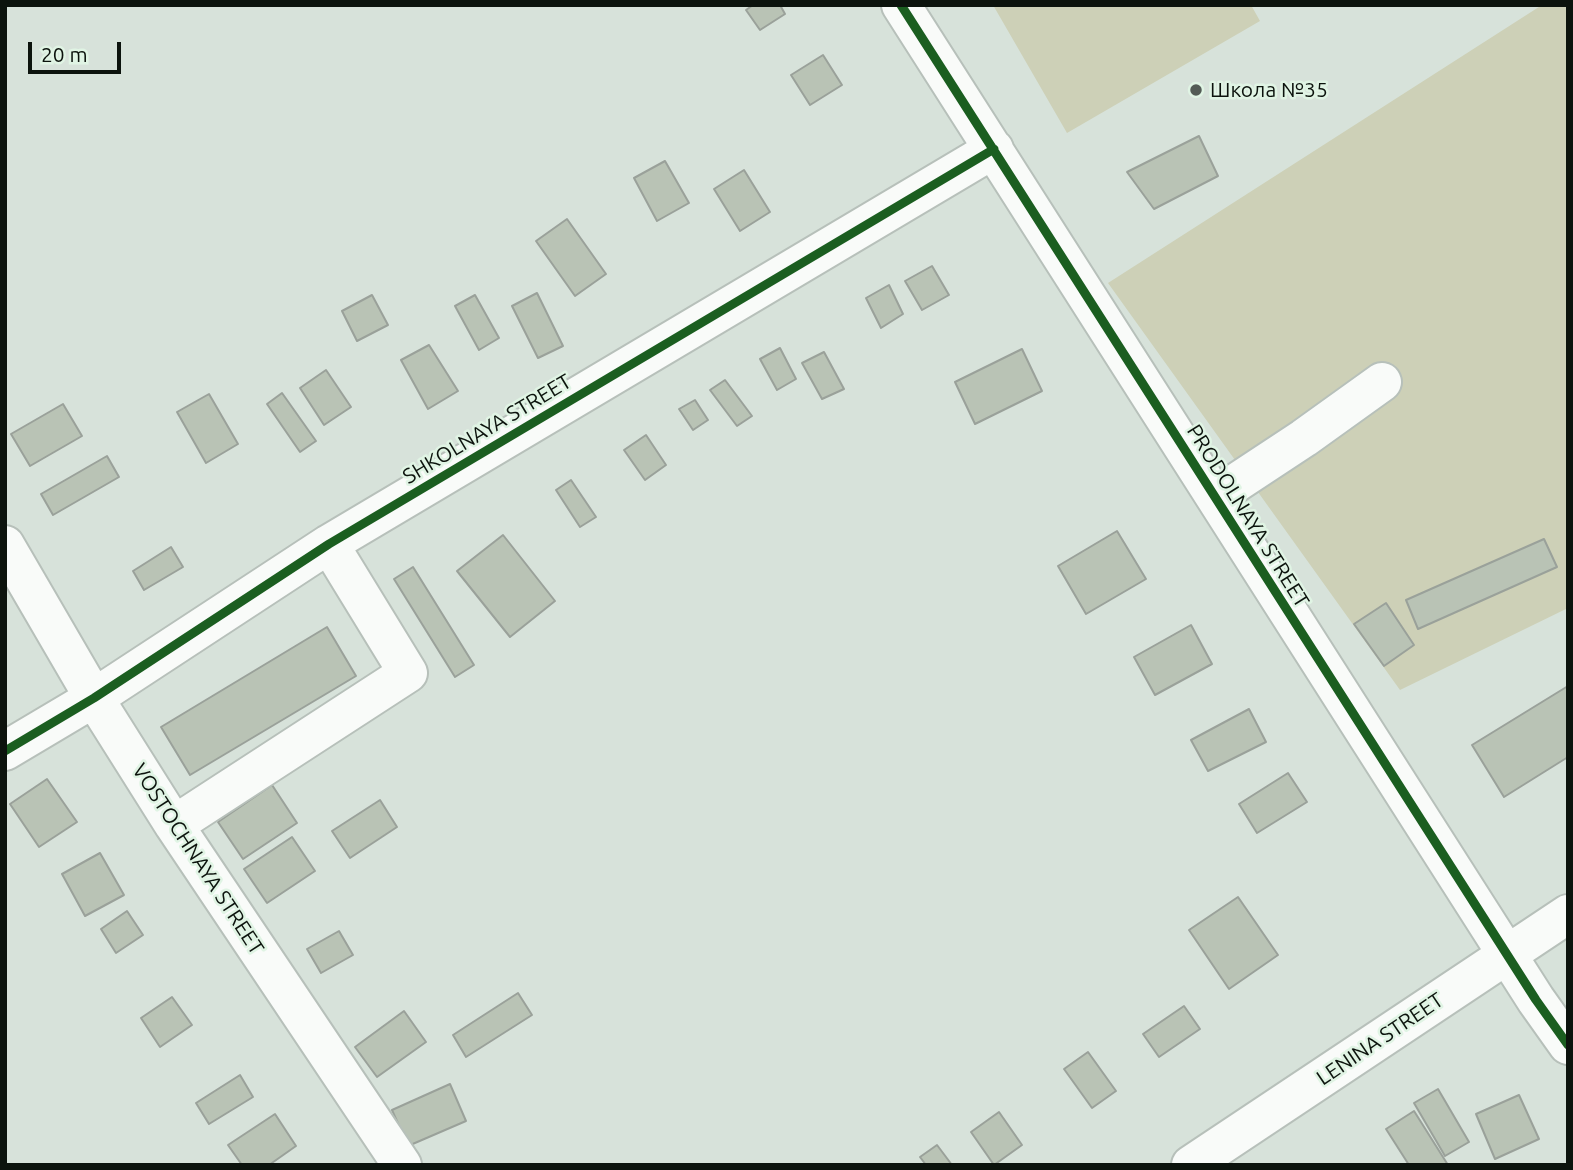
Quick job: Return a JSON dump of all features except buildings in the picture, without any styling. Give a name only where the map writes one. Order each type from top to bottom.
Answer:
[{"type":"street","name":"PRODOLNAYA STREET","points":[[901,5],[1216,496],[1248,551],[1568,1045]]},
{"type":"street","name":"SHKOLNAYA STREET","points":[[5,751],[94,698],[329,544],[993,149]]},
{"type":"street","points":[[1216,496],[1382,382]]},
{"type":"street","points":[[174,825],[408,673],[329,544]]},
{"type":"street","name":"VOSTOCHNAYA STREET","points":[[5,545],[94,698],[174,825],[402,1165]]},
{"type":"street","name":"LENINA STREET","points":[[1191,1165],[1568,914]]},
{"type":"green space","points":[[993,5],[1251,5],[1260,21],[1067,133]]},
{"type":"green space","points":[[1542,5],[1568,5],[1568,608],[1400,690],[1108,283]]},
{"type":"cycle path","points":[[901,5],[1536,1000],[1568,1045]]},
{"type":"cycle path","points":[[5,751],[94,698],[329,544],[994,149]]},
{"type":"place","name":"Школа №35","points":[[1196,90]]}]
